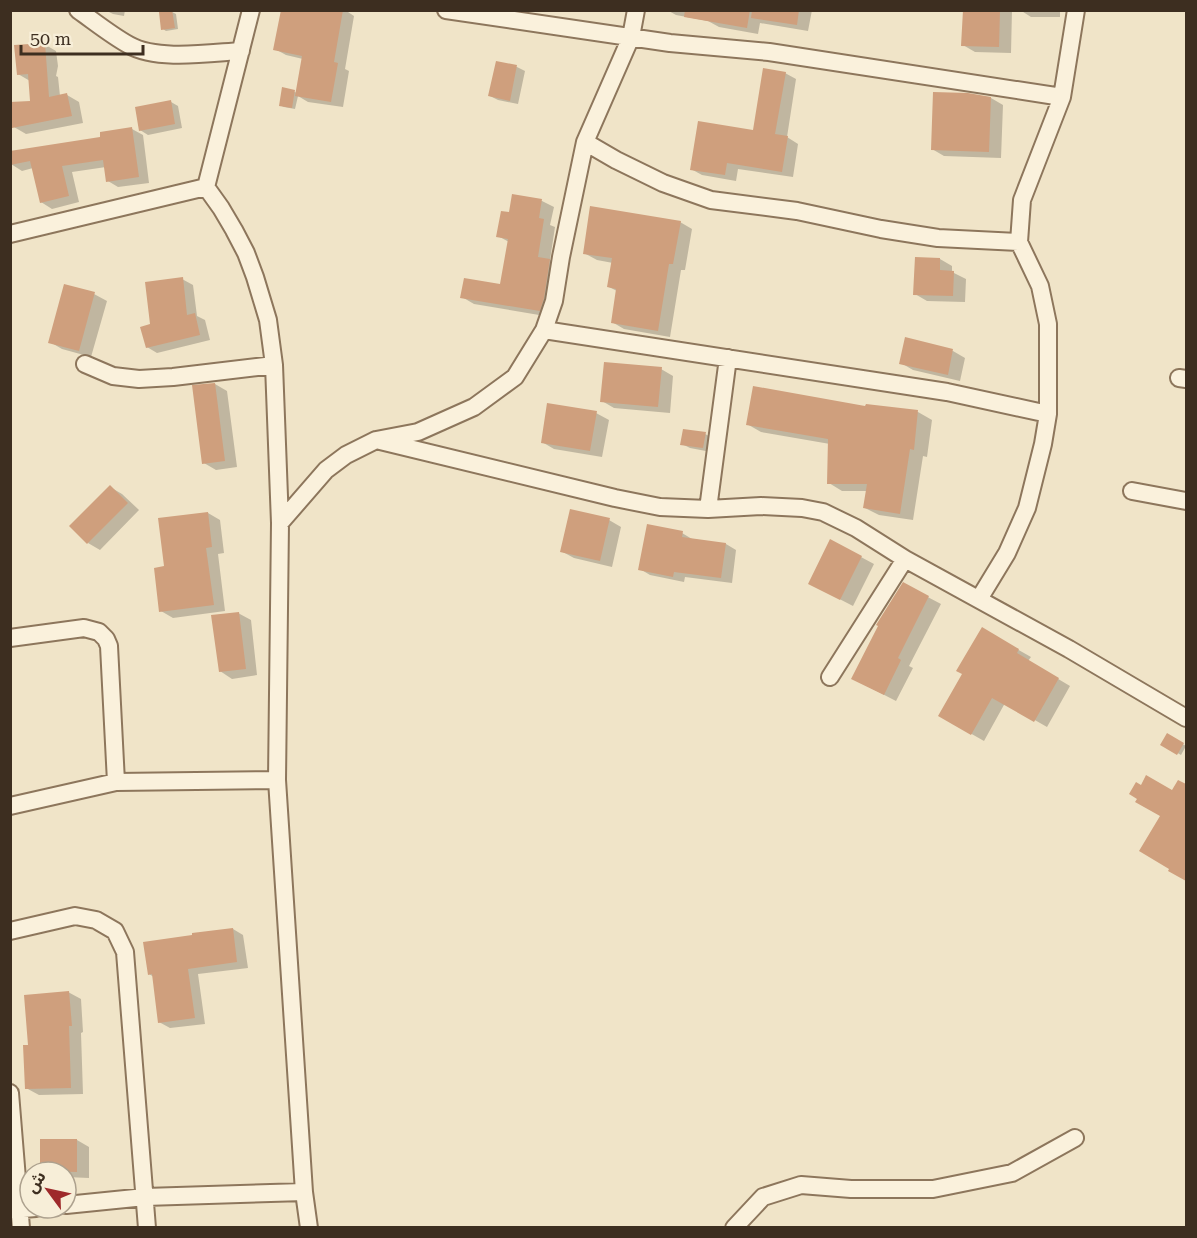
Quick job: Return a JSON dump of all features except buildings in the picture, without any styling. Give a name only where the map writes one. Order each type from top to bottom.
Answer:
[{"type":"street","points":[[78,10],[130,46],[155,54],[241,51]]},
{"type":"street","points":[[206,188],[251,10]]},
{"type":"street","points":[[446,10],[670,43],[769,52],[1062,97]]},
{"type":"street","points":[[280,523],[326,470],[346,455],[376,440],[418,432],[474,407],[515,377],[544,330],[554,301],[585,142],[631,37],[636,10]]},
{"type":"street","points":[[979,599],[1007,553],[1027,508],[1048,414],[1048,324],[1040,286],[1019,242],[1022,200],[1062,97],[1076,10]]},
{"type":"street","points":[[585,142],[663,183],[711,200],[797,212],[880,230],[938,238],[1019,242]]},
{"type":"street","points":[[10,234],[206,188]]},
{"type":"street","points":[[206,188],[221,208],[246,253],[268,320],[274,365],[280,523],[277,780],[304,1192],[309,1227]]},
{"type":"street","points":[[544,330],[947,392],[1048,414]]},
{"type":"street","points":[[708,509],[728,358]]},
{"type":"street","points":[[85,364],[114,376],[139,379],[274,365]]},
{"type":"street","points":[[376,440],[660,507],[708,509],[761,506],[801,508],[823,512],[856,528],[905,559],[1069,649],[1186,718]]},
{"type":"street","points":[[1131,491],[1186,501]]},
{"type":"street","points":[[830,676],[905,559]]},
{"type":"street","points":[[10,638],[84,628],[99,632],[106,639],[109,646],[116,782]]},
{"type":"street","points":[[10,806],[116,782],[277,780]]},
{"type":"street","points":[[10,930],[75,916],[96,920],[115,931],[125,952],[147,1227]]},
{"type":"street","points":[[10,1093],[15,1210],[21,1227]]},
{"type":"street","points":[[734,1227],[763,1197],[801,1185],[851,1189],[933,1189],[1012,1173],[1075,1138]]},
{"type":"street","points":[[78,1204],[145,1197],[304,1192]]}]
